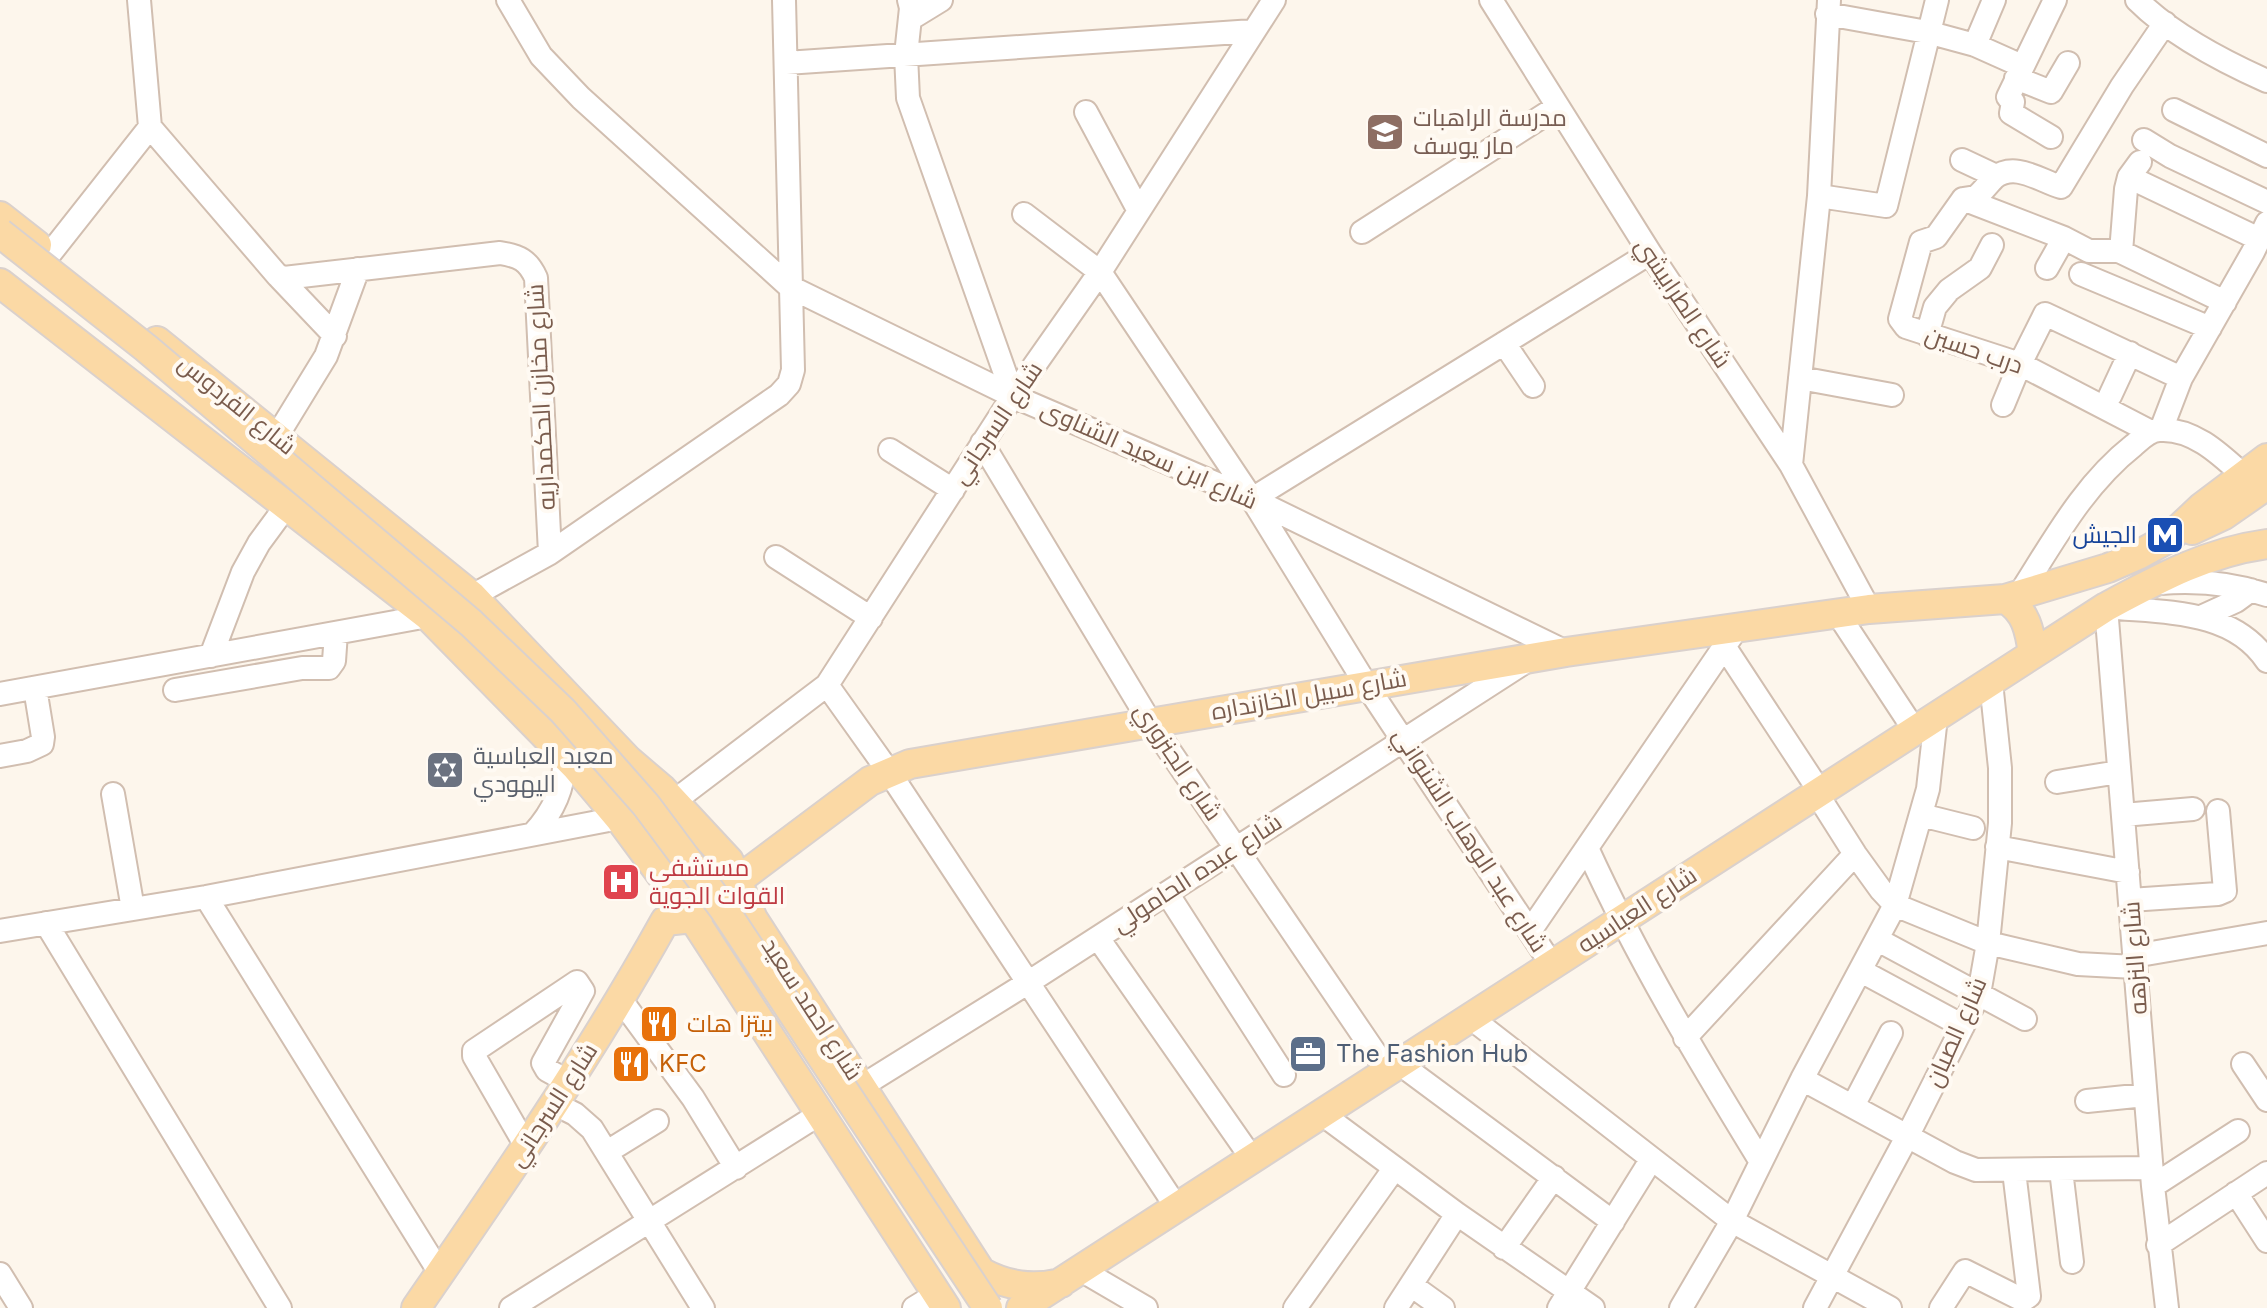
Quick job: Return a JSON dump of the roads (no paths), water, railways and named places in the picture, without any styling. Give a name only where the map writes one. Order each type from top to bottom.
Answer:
[{"type":"main road","name":"شارع الفردوس","points":[[0,216],[472,596]]},
{"type":"main road","points":[[0,233],[146,348],[435,592],[563,711],[646,805],[723,908],[988,1308]]},
{"type":"main road","points":[[0,253],[142,353],[467,628],[568,728],[640,811],[697,887],[975,1308]]},
{"type":"main road","name":"شارع الفردوس","points":[[0,283],[428,616]]},
{"type":"main road","points":[[2169,538],[2224,515],[2255,480],[2267,458]]},
{"type":"main road","points":[[2169,538],[2202,507],[2255,480]]},
{"type":"main road","points":[[2224,515],[2257,546]]},
{"type":"main road","name":"شارع سبيل الخازنداره","points":[[693,918],[738,880],[870,781],[910,764],[1566,652],[1731,637],[1869,609],[2012,597],[2108,568],[2169,538]]},
{"type":"main road","name":"شارع العباسيه","points":[[1030,1305],[2106,607],[2186,565],[2257,546]]},
{"type":"main road","name":"شارع احمد سعيد","points":[[472,596],[729,861],[753,919],[981,1272],[1007,1284],[1020,1286],[1048,1286],[1071,1276]]},
{"type":"main road","points":[[2012,597],[2023,615],[2033,654]]},
{"type":"main road","points":[[428,616],[565,756],[619,818],[693,918],[932,1303]]},
{"type":"main road","name":"شارع السرجاني","points":[[416,1308],[562,1093],[621,1000],[665,921],[693,918]]},
{"type":"street","points":[[139,0],[150,127],[278,276],[335,336]]},
{"type":"street","points":[[0,694],[428,616],[472,596],[550,553],[779,395],[789,384],[793,370],[784,0]]},
{"type":"street","points":[[941,0],[909,10],[906,55],[908,98],[1013,396]]},
{"type":"street","name":"شارع السرجاني","points":[[673,802],[827,685],[1013,396],[1100,272],[1274,0]]},
{"type":"street","name":"شارع الطرابيشي","points":[[1491,0],[1650,253],[1791,465],[1869,609]]},
{"type":"street","points":[[1819,196],[1886,206],[1937,0]]},
{"type":"street","points":[[1975,45],[1994,0]]},
{"type":"street","points":[[2051,137],[2010,112],[2013,102],[2008,97],[2055,0]]},
{"type":"street","points":[[2137,0],[2197,44],[2267,81]]},
{"type":"street","name":"شارع ابن سعيد الشناوى","points":[[508,1],[541,56],[581,98],[790,287],[1013,396],[1252,499],[1566,652]]},
{"type":"street","points":[[1791,465],[1819,196],[1828,7],[1975,45],[2051,92],[2068,63]]},
{"type":"street","points":[[1962,160],[1996,176],[2024,172],[2061,187],[2122,86],[2165,23]]},
{"type":"street","points":[[786,63],[1253,31]]},
{"type":"street","points":[[1362,232],[1557,107]]},
{"type":"street","points":[[2174,110],[2267,156]]},
{"type":"street","points":[[1086,112],[1139,211]]},
{"type":"street","points":[[49,255],[150,127]]},
{"type":"street","points":[[2144,140],[2170,156],[2267,202]]},
{"type":"street","points":[[2012,597],[2090,486],[2124,453],[2156,431],[2181,378],[2262,244],[2134,170],[2121,252]]},
{"type":"street","name":"درب حسين","points":[[1996,176],[1976,197],[1963,199],[1938,236],[1921,242],[1900,319],[1906,327],[2020,364],[2156,431],[2187,435],[2212,447],[2255,480]]},
{"type":"street","points":[[1963,199],[2064,238],[2089,251],[2121,252],[2225,302]]},
{"type":"street","name":"شارع عبد الوهاب الشنواني","points":[[1024,214],[1100,272],[1252,499],[1367,686],[1552,965]]},
{"type":"street","points":[[2047,268],[2064,238]]},
{"type":"street","points":[[1927,335],[1935,307],[1949,290],[1980,268],[1992,245]]},
{"type":"street","name":"شارع مخازن الحكمداريه","points":[[278,276],[284,278],[500,253],[516,255],[530,264],[536,278],[550,553]]},
{"type":"street","points":[[1252,499],[1650,253]]},
{"type":"street","points":[[277,436],[326,356],[358,269]]},
{"type":"street","points":[[2081,274],[2210,328]]},
{"type":"street","points":[[2003,405],[2045,314],[2181,378]]},
{"type":"street","points":[[1504,343],[1533,386]]},
{"type":"street","points":[[2110,396],[2130,353]]},
{"type":"street","points":[[1800,378],[1892,395]]},
{"type":"street","name":"شارع الجنزوري","points":[[982,443],[1150,722],[1394,1068],[1554,1177],[1613,1222]]},
{"type":"street","points":[[890,450],[953,490]]},
{"type":"street","points":[[211,656],[243,572],[259,543],[287,505]]},
{"type":"street","points":[[776,557],[871,618]]},
{"type":"street","points":[[2147,584],[2194,582],[2259,593]]},
{"type":"street","points":[[2201,617],[2259,593]]},
{"type":"street","points":[[2106,607],[2201,617],[2223,624],[2244,636],[2267,661]]},
{"type":"street","name":"شارع النزهه","points":[[2106,607],[2152,1177],[2167,1308]]},
{"type":"street","points":[[1681,1308],[1732,1221],[1802,1079],[1895,905],[1928,789],[1925,724],[1838,614]]},
{"type":"street","points":[[175,690],[302,668],[329,668],[334,661],[336,633]]},
{"type":"street","points":[[1530,931],[1731,637],[1855,854],[1895,905],[1988,943],[2078,964],[2135,961],[2267,933]]},
{"type":"street","name":"شارع عبده الحامولي","points":[[862,1086],[1098,938],[1530,658]]},
{"type":"street","name":"شارع الصبان","points":[[1815,1308],[1979,994],[1988,943],[1997,847],[2000,768],[1991,682]]},
{"type":"street","points":[[827,685],[889,772],[1177,1208]]},
{"type":"street","points":[[0,756],[27,751],[42,744],[35,688]]},
{"type":"street","points":[[533,834],[558,799],[565,756]]},
{"type":"street","points":[[2057,782],[2119,772]]},
{"type":"street","points":[[113,794],[133,909]]},
{"type":"street","points":[[2123,815],[2193,809]]},
{"type":"street","points":[[2130,900],[2225,891],[2218,811]]},
{"type":"street","points":[[1921,815],[1973,828]]},
{"type":"street","points":[[0,931],[206,897],[619,818]]},
{"type":"street","points":[[1997,847],[2128,872]]},
{"type":"street","points":[[1587,848],[1620,921],[1685,1038],[1761,1162]]},
{"type":"street","points":[[1685,1038],[1855,854]]},
{"type":"street","points":[[1167,893],[1284,1075]]},
{"type":"street","points":[[206,897],[440,1273]]},
{"type":"street","points":[[46,923],[280,1308]]},
{"type":"street","points":[[1098,938],[1246,1150]]},
{"type":"street","points":[[1878,940],[2025,1019]]},
{"type":"street","points":[[1861,971],[1963,1026]]},
{"type":"street","points":[[526,1146],[474,1056],[474,1051],[577,982],[583,991],[543,1063],[607,1152],[703,1308]]},
{"type":"street","points":[[621,1000],[693,1098],[736,1168]]},
{"type":"street","points":[[1471,1018],[1732,1221],[1890,1308]]},
{"type":"street","points":[[1853,1106],[1891,1033]]},
{"type":"street","points":[[2243,1064],[2267,1100]]},
{"type":"street","points":[[1802,1079],[1955,1162],[1976,1170],[2061,1170],[2152,1177],[2238,1131]]},
{"type":"street","points":[[2087,1101],[2145,1095]]},
{"type":"street","points":[[1322,1114],[1504,1248],[1564,1300],[1593,1308]]},
{"type":"street","points":[[511,1308],[818,1115]]},
{"type":"street","points":[[607,1152],[657,1121]]},
{"type":"street","points":[[1564,1300],[1651,1160]]},
{"type":"street","points":[[1295,1308],[1394,1169]]},
{"type":"street","points":[[2061,1170],[2072,1262]]},
{"type":"street","points":[[1941,1308],[1965,1271],[2023,1300],[2029,1296],[2014,1171]]},
{"type":"street","points":[[2158,1245],[2267,1173]]},
{"type":"street","points":[[1504,1248],[1554,1177]]},
{"type":"street","points":[[2236,1193],[2267,1241]]},
{"type":"street","points":[[1396,1308],[1457,1214]]},
{"type":"street","points":[[0,1274],[21,1308]]},
{"type":"street","points":[[1071,1276],[1146,1308]]},
{"type":"street","points":[[1411,1285],[1443,1308]]},
{"type":"place","name":"مدرسة الراهبات مار يوسف","points":[[1385,132]]},
{"type":"place","name":"الجيش","points":[[2165,535]]},
{"type":"place","name":"معبد العباسية اليهودي","points":[[445,770]]},
{"type":"place","name":"مستشفى القوات الجوية","points":[[621,882]]},
{"type":"place","name":"بيتزا هات","points":[[659,1024]]},
{"type":"place","name":"The Fashion Hub","points":[[1308,1054]]},
{"type":"place","name":"KFC","points":[[631,1064]]}]
